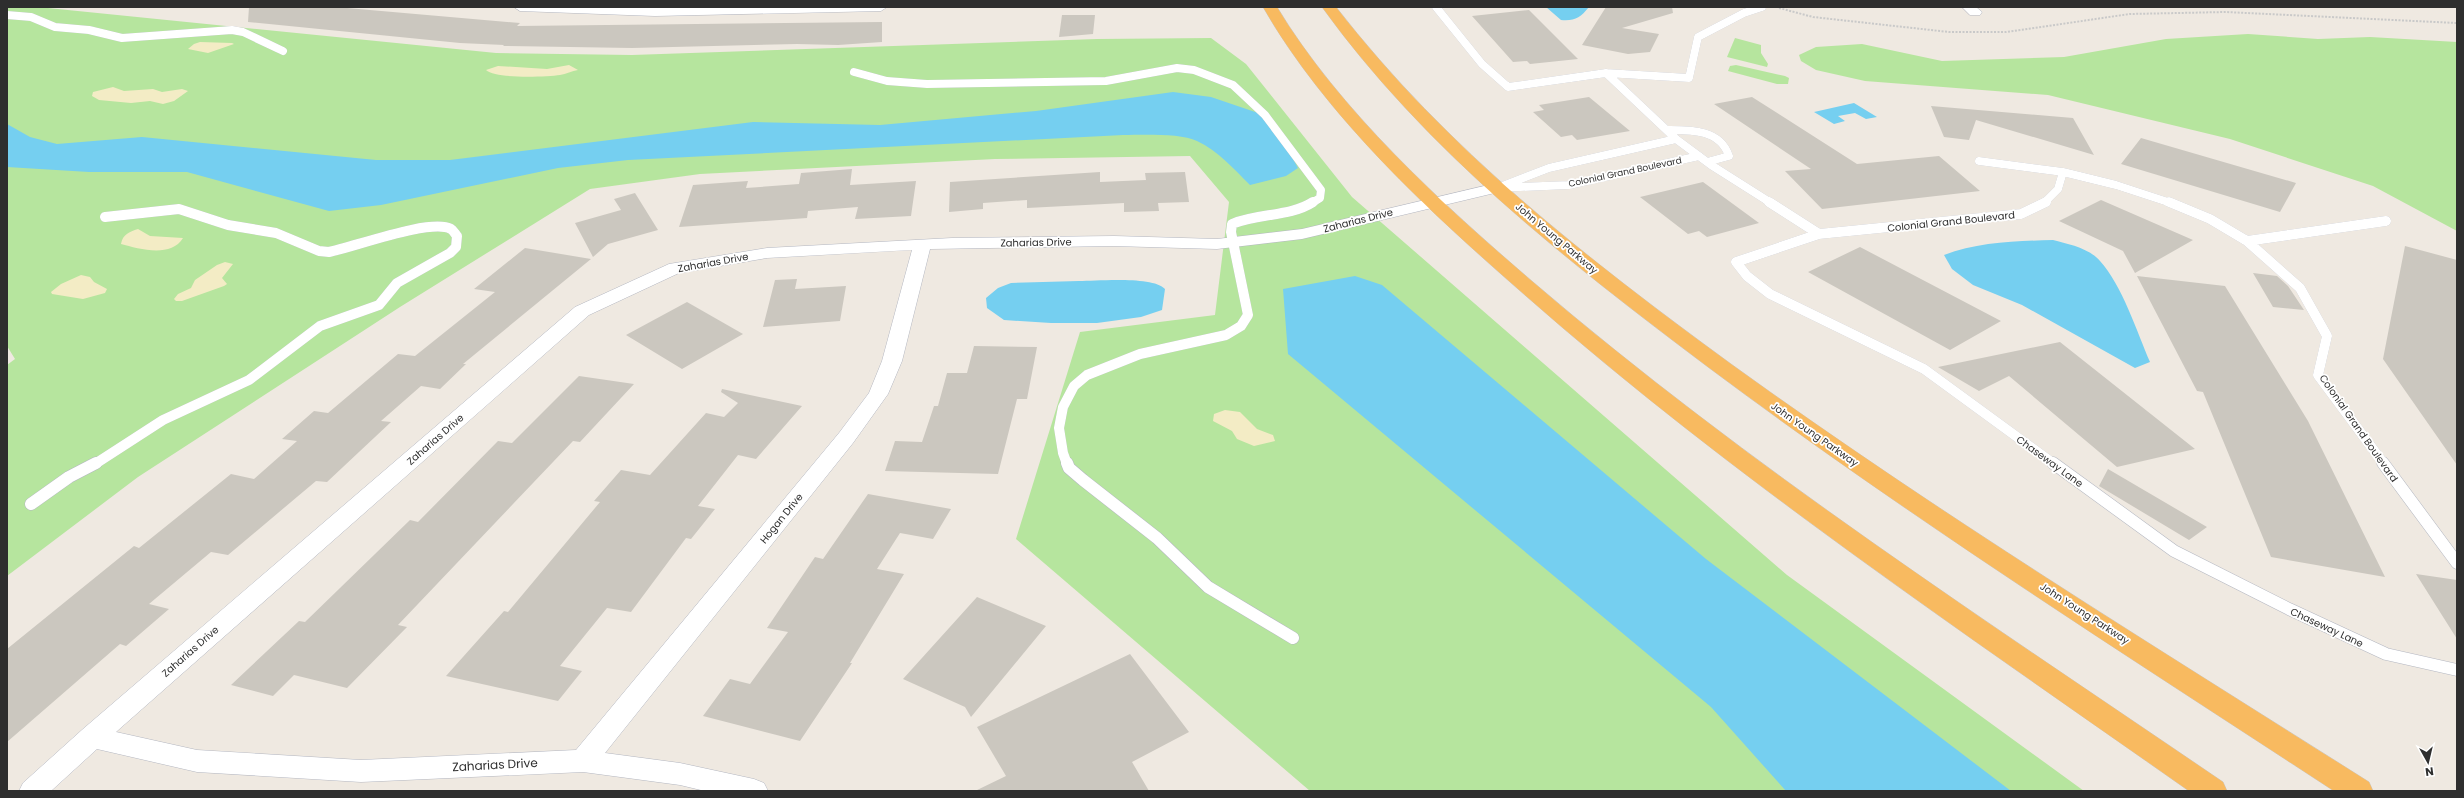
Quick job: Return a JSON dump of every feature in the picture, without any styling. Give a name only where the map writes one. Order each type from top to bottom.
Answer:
[{"type":"highway","points":[[1270,7],[1326,87],[1360,127],[1432,202],[1598,348],[1695,425],[1843,535],[2212,791]]},
{"type":"highway","name":"John Young Parkway","points":[[1329,7],[1387,79],[1497,188],[1628,298],[1835,449],[2358,791]]},
{"type":"street","points":[[520,7],[557,10],[696,11],[881,7]]},
{"type":"street","name":"Zaharias Drive","points":[[33,791],[92,737],[582,311],[675,268],[768,253],[922,245],[1114,241],[1217,244],[1302,234],[1432,202],[1497,188]]},
{"type":"street","name":"Hogan Drive","points":[[583,761],[846,438],[878,394],[892,361],[922,245]]},
{"type":"street","name":"Zaharias Drive","points":[[92,737],[196,761],[361,772],[583,761],[680,774],[754,791]]},
{"type":"lane","points":[[1436,7],[1482,64],[1508,87],[1606,73],[1689,78],[1698,37],[1744,13],[1762,7]]},
{"type":"lane","points":[[7,14],[31,17],[55,27],[89,30],[122,38],[232,30],[243,32],[283,51]]},
{"type":"lane","points":[[854,72],[887,81],[927,84],[1106,80],[1177,68],[1214,76],[1233,85],[1265,115],[1321,190],[1320,198],[1312,204],[1282,212],[1252,215],[1232,224],[1233,242],[1248,315],[1241,326],[1226,335],[1140,354],[1087,375],[1074,386],[1063,407],[1059,428],[1063,453],[1067,463],[1083,480],[1157,538],[1208,587],[1293,638]]},
{"type":"lane","name":"Colonial Grand Boulevard","points":[[1606,73],[1676,139],[1707,162],[1819,234],[2021,214],[2042,206],[2060,188],[2063,172],[2116,185],[2158,198],[2210,219],[2247,241],[2300,288],[2327,336],[2318,375],[2457,564]]},
{"type":"lane","points":[[1667,130],[1695,129],[1718,139],[1728,148],[1729,156],[1707,162]]},
{"type":"lane","name":"Colonial Grand Boulevard","points":[[1497,188],[1549,168],[1676,139]]},
{"type":"lane","name":"Colonial Grand Boulevard","points":[[1497,188],[1569,185],[1699,156]]},
{"type":"lane","points":[[1979,161],[2063,172]]},
{"type":"lane","points":[[31,504],[70,477],[98,462],[163,420],[249,380],[320,326],[333,320],[379,305],[397,283],[450,253],[456,246],[457,236],[451,229],[422,228],[329,252],[319,252],[276,234],[228,225],[179,209],[105,217]]},
{"type":"lane","points":[[2247,241],[2386,220]]},
{"type":"lane","name":"Chaseway Lane","points":[[1819,234],[1736,262],[1747,276],[1770,294],[1924,369],[2174,551],[2288,609],[2386,654],[2457,670]]},
{"type":"path","points":[[1777,7],[1813,17],[1950,32],[2006,32],[2130,14],[2219,12],[2457,22]]},
{"type":"green space","points":[[7,7],[38,7],[496,53],[632,55],[1097,39],[1211,38],[1246,64],[1352,197],[1787,575],[2084,791],[1310,791],[1016,539],[1080,332],[1215,315],[1229,202],[1190,156],[995,159],[700,174],[590,189],[400,307],[138,477],[7,576],[7,365],[15,359],[7,346]]},
{"type":"green space","points":[[2248,34],[2318,39],[2370,37],[2457,42],[2457,231],[2373,186],[2230,139],[2048,95],[1865,81],[1816,70],[1801,61],[1799,55],[1816,47],[1862,44],[1942,61],[2064,57],[2166,39]]},
{"type":"green space","points":[[1735,38],[1761,45],[1761,53],[1768,64],[1767,67],[1727,57]]},
{"type":"green space","points":[[1736,65],[1785,76],[1789,78],[1788,84],[1777,84],[1728,71],[1730,66]]},
{"type":"sand","points":[[200,42],[234,44],[208,53],[188,49],[194,44]]},
{"type":"sand","points":[[569,65],[578,70],[560,75],[533,77],[500,75],[486,70],[498,66],[547,69]]},
{"type":"sand","points":[[113,87],[124,91],[153,89],[162,92],[182,89],[188,91],[174,101],[163,104],[150,101],[131,103],[99,100],[92,96],[93,92]]},
{"type":"sand","points":[[138,229],[150,236],[183,238],[178,244],[163,250],[145,250],[121,244],[123,238],[127,234]]},
{"type":"sand","points":[[225,262],[233,264],[222,278],[227,284],[182,301],[176,301],[174,299],[178,294],[191,288],[195,280],[217,265]]},
{"type":"sand","points":[[81,275],[90,277],[94,282],[107,289],[105,293],[83,299],[52,294],[51,292],[61,284]]},
{"type":"sand","points":[[1225,410],[1240,412],[1257,429],[1273,435],[1275,441],[1254,446],[1237,439],[1232,431],[1213,421],[1214,414]]},
{"type":"water","points":[[1546,7],[1589,7],[1577,18],[1561,20]]},
{"type":"water","points":[[1173,92],[1211,97],[1261,114],[1283,141],[1298,168],[1286,176],[1250,185],[1219,155],[1205,145],[1190,138],[1151,135],[1123,135],[628,160],[558,168],[381,205],[329,211],[187,172],[89,172],[7,167],[7,124],[30,137],[57,144],[142,137],[376,160],[450,160],[753,122],[880,125],[1036,111]]},
{"type":"water","points":[[1854,103],[1877,117],[1866,119],[1855,113],[1838,116],[1845,121],[1834,124],[1814,112]]},
{"type":"water","points":[[2053,240],[2072,245],[2090,253],[2100,261],[2108,271],[2122,296],[2150,362],[2135,368],[2022,305],[1973,285],[1952,269],[1944,255],[1970,247],[1984,245]]},
{"type":"water","points":[[1355,276],[1382,285],[1706,559],[2011,791],[1786,791],[1711,707],[1288,354],[1283,289]]},
{"type":"water","points":[[1111,280],[1149,282],[1159,285],[1165,289],[1162,310],[1141,317],[1097,323],[1051,323],[1004,320],[987,308],[986,298],[998,288],[1011,283]]},
{"type":"building","points":[[249,7],[347,8],[520,23],[517,26],[882,22],[882,42],[838,45],[797,44],[632,48],[503,46],[504,45],[460,43],[248,22]]},
{"type":"building","points":[[1606,7],[1672,7],[1673,13],[1622,28],[1659,34],[1650,52],[1628,54],[1582,45]]},
{"type":"building","points":[[1529,10],[1578,59],[1530,64],[1527,61],[1513,62],[1472,16]]},
{"type":"building","points":[[1062,15],[1095,15],[1093,34],[1059,37]]},
{"type":"building","points":[[1589,97],[1630,131],[1577,140],[1572,135],[1561,137],[1533,112],[1544,110],[1539,105]]},
{"type":"building","points":[[1752,97],[1857,164],[1939,156],[1980,191],[1822,209],[1785,171],[1811,169],[1714,104]]},
{"type":"building","points":[[1931,106],[2073,118],[2094,155],[1976,120],[1969,140],[1944,137]]},
{"type":"building","points":[[2141,138],[2296,183],[2280,212],[2121,164]]},
{"type":"building","points":[[852,169],[850,185],[916,181],[911,216],[855,219],[858,207],[808,211],[807,218],[679,227],[693,185],[748,181],[746,188],[799,184],[801,173]]},
{"type":"building","points":[[1100,172],[1100,182],[1146,180],[1145,173],[1185,172],[1189,202],[1158,203],[1159,211],[1124,212],[1124,203],[1027,208],[1027,200],[983,203],[983,209],[949,212],[950,182]]},
{"type":"building","points":[[1703,182],[1759,223],[1707,237],[1699,231],[1688,234],[1640,197]]},
{"type":"building","points":[[635,193],[658,230],[608,244],[593,257],[575,223],[621,210],[614,199]]},
{"type":"building","points":[[2101,200],[2193,240],[2135,273],[2123,251],[2059,221]]},
{"type":"building","points":[[2405,246],[2457,260],[2457,465],[2383,359]]},
{"type":"building","points":[[1860,247],[2001,321],[1950,350],[1808,272]]},
{"type":"building","points":[[525,248],[591,259],[463,364],[466,364],[440,389],[421,386],[381,421],[391,422],[327,482],[316,481],[228,555],[211,552],[149,604],[169,609],[126,646],[120,644],[7,742],[7,649],[134,546],[139,548],[231,474],[254,479],[297,441],[282,439],[314,411],[328,413],[398,354],[415,356],[495,292],[474,289]]},
{"type":"building","points":[[2253,273],[2277,276],[2288,286],[2304,310],[2273,307]]},
{"type":"building","points":[[2137,276],[2225,286],[2308,421],[2385,577],[2271,557],[2203,392],[2197,391]]},
{"type":"building","points":[[797,279],[795,289],[846,286],[840,321],[763,327],[775,280]]},
{"type":"building","points":[[687,302],[743,334],[682,369],[626,335]]},
{"type":"building","points":[[2060,342],[2195,449],[2117,467],[2009,376],[1979,391],[1938,367]]},
{"type":"building","points":[[974,346],[1037,347],[1027,399],[1017,399],[998,474],[885,471],[895,441],[922,442],[934,406],[938,406],[947,373],[967,373]]},
{"type":"building","points":[[579,376],[634,384],[580,442],[573,441],[398,625],[407,627],[347,688],[294,675],[273,696],[231,685],[299,621],[305,622],[410,520],[418,522],[498,441],[512,443]]},
{"type":"building","points":[[722,389],[802,406],[756,459],[738,455],[698,506],[715,509],[691,539],[686,538],[631,612],[607,608],[560,666],[582,671],[558,701],[446,676],[504,611],[508,612],[600,502],[594,501],[621,470],[650,475],[706,413],[724,417],[738,403],[721,392]]},
{"type":"building","points":[[2108,469],[2207,527],[2189,540],[2099,486]]},
{"type":"building","points":[[868,494],[951,509],[933,539],[900,533],[877,569],[904,574],[850,663],[852,663],[800,741],[703,716],[730,679],[750,684],[788,632],[767,628],[815,557],[823,559]]},
{"type":"building","points":[[2416,574],[2457,580],[2457,639]]},
{"type":"building","points":[[977,597],[1046,626],[971,717],[965,707],[903,679]]},
{"type":"building","points":[[1130,654],[1189,732],[1132,762],[1149,791],[975,791],[1006,776],[977,727]]}]
